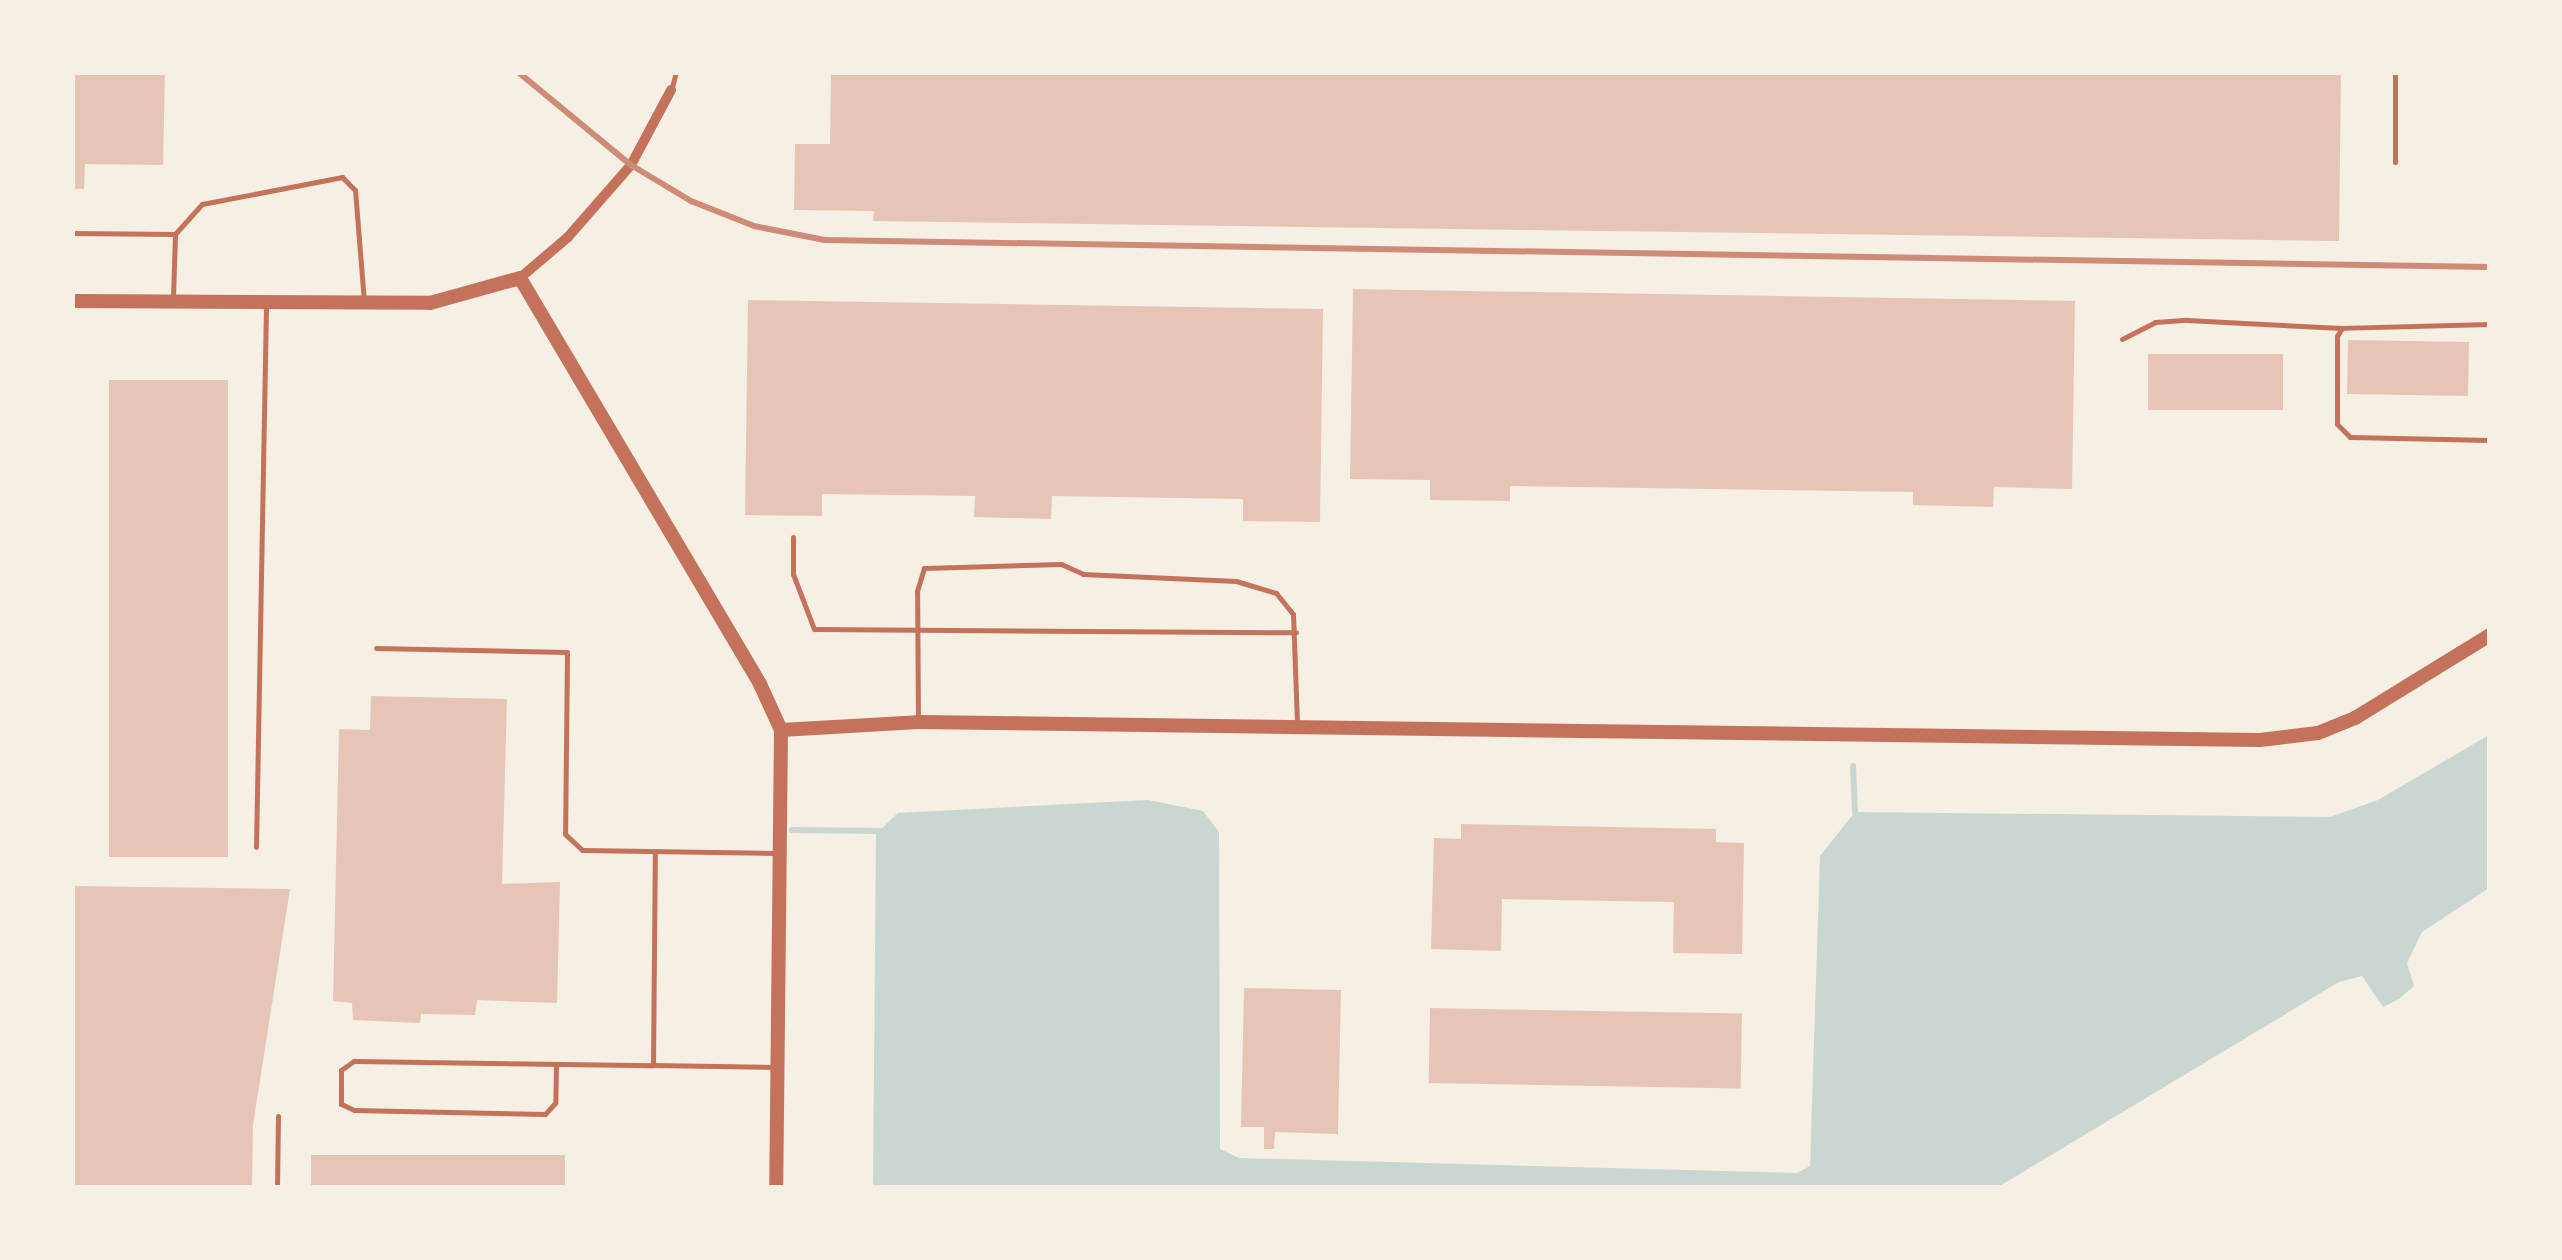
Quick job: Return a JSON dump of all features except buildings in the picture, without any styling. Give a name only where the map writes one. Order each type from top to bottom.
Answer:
[{"type":"street","points":[[72,301],[430,303],[520,278],[568,237],[631,165],[671,90]]},
{"type":"street","points":[[520,278],[760,684],[781,730],[776,1187]]},
{"type":"street","points":[[781,730],[918,722],[2260,740],[2318,733],[2355,718],[2490,635]]},
{"type":"lane","points":[[671,90],[676,72]]},
{"type":"lane","points":[[2395,162],[2396,72]]},
{"type":"lane","points":[[173,302],[175,234],[202,204],[342,178],[355,190],[364,304]]},
{"type":"lane","points":[[72,233],[175,234]]},
{"type":"lane","points":[[256,847],[266,303]]},
{"type":"lane","points":[[2122,339],[2154,322],[2187,320],[2342,328],[2490,324]]},
{"type":"lane","points":[[2342,328],[2337,336],[2337,424],[2350,437],[2490,440]]},
{"type":"lane","points":[[792,537],[793,574],[814,629],[1296,632]]},
{"type":"lane","points":[[918,722],[918,631],[924,568],[1062,564],[1083,574],[1236,581],[1276,593],[1294,614],[1297,727]]},
{"type":"lane","points":[[376,648],[567,652],[565,834],[582,850],[780,853]]},
{"type":"lane","points":[[652,1065],[654,852]]},
{"type":"lane","points":[[556,1064],[555,1103],[545,1114],[354,1110],[341,1104],[341,1070],[354,1062],[556,1064],[652,1065],[778,1067]]},
{"type":"lane","points":[[277,1188],[278,1116]]},
{"type":"lane","points":[[684,1188],[776,1187]]},
{"type":"shaded area","points":[[2489,735],[2489,888],[2422,932],[2407,963],[2414,986],[2383,1007],[2362,976],[2339,982],[1998,1187],[873,1187],[876,834],[898,813],[1148,800],[1203,811],[1219,832],[1220,1149],[1239,1158],[1797,1173],[1810,1166],[1820,856],[1855,812],[2330,817],[2378,800]]},
{"type":"waterway","points":[[1853,766],[1855,812]]},
{"type":"waterway","points":[[792,830],[880,831]]},
{"type":"railway","points":[[518,72],[631,165],[691,201],[754,226],[825,240],[2490,267]]}]
